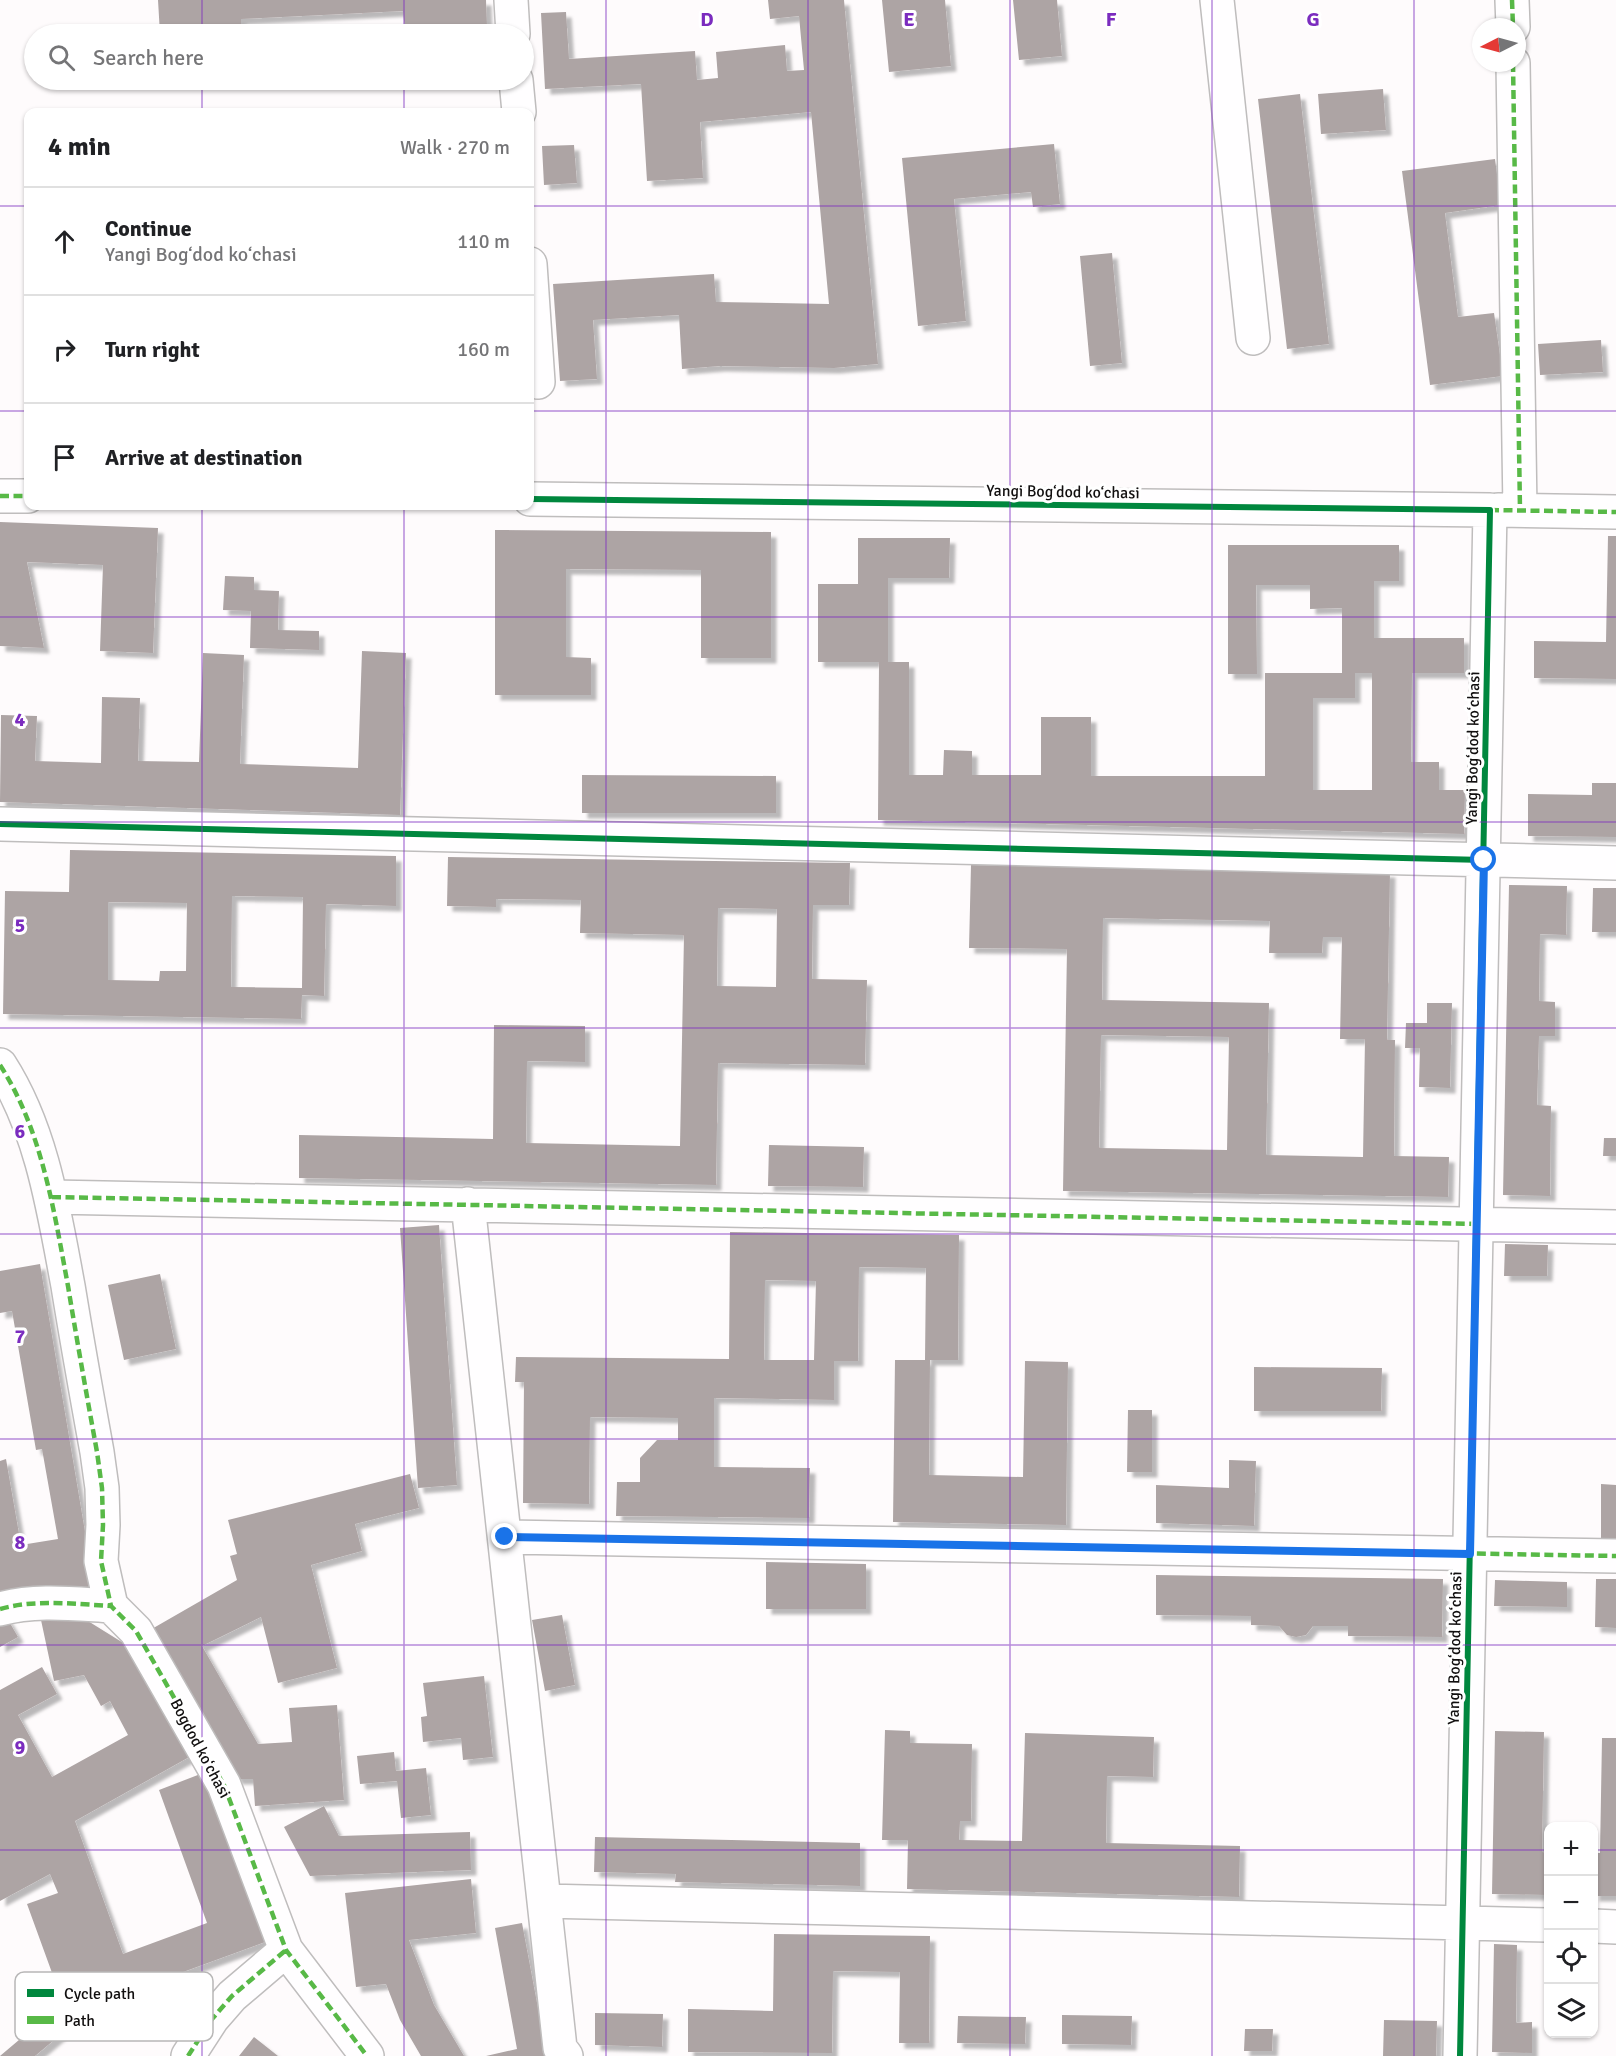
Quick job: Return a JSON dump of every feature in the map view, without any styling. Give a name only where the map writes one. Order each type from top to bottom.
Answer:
[{"type":"street","points":[[511,0],[512,24]]},
{"type":"street","points":[[1217,0],[1253,338]]},
{"type":"street","points":[[1512,0],[1513,18]]},
{"type":"street","points":[[1513,72],[1505,510],[1616,512]]},
{"type":"street","points":[[517,90],[519,108]]},
{"type":"street","points":[[534,323],[538,382]]},
{"type":"street","points":[[0,496],[24,496]]},
{"type":"street","name":"Yangi Bogʻdod koʻchasi","points":[[534,499],[1505,510],[1484,860],[1460,2056]]},
{"type":"street","points":[[0,824],[1616,863]]},
{"type":"street","points":[[0,1065],[19,1100],[29,1125],[52,1197],[100,1470],[103,1525],[101,1562],[111,1606],[52,1603],[0,1609]]},
{"type":"street","points":[[52,1197],[1616,1227]]},
{"type":"street","points":[[468,1204],[560,2048],[566,2056]]},
{"type":"street","points":[[505,1537],[1616,1556]]},
{"type":"street","name":"Bogdod koʻchasi","points":[[111,1606],[136,1631],[224,1785],[286,1950],[367,2056]]},
{"type":"street","points":[[544,1901],[1544,1925]]},
{"type":"street","points":[[1598,1926],[1616,1926]]},
{"type":"street","points":[[213,2018],[232,1996],[286,1950]]},
{"type":"street","points":[[188,2056],[198,2041]]},
{"type":"building","points":[[158,0],[486,0],[487,24],[404,24],[403,11],[241,19],[241,24],[159,24]]},
{"type":"building","points":[[768,0],[844,0],[878,364],[834,368],[720,366],[682,369],[679,315],[593,320],[597,379],[560,381],[553,284],[714,274],[716,302],[829,304],[811,112],[700,122],[703,178],[647,181],[641,84],[545,89],[541,13],[566,12],[569,59],[695,51],[697,80],[718,78],[716,52],[785,45],[787,71],[804,70],[799,16],[770,19]]},
{"type":"building","points":[[882,0],[945,0],[951,66],[889,72]]},
{"type":"building","points":[[1013,0],[1057,0],[1062,56],[1019,60]]},
{"type":"building","points":[[1383,89],[1386,130],[1321,134],[1318,94]]},
{"type":"building","points":[[1300,94],[1329,344],[1287,349],[1258,99]]},
{"type":"building","points":[[1054,144],[1060,204],[1033,207],[1031,192],[954,199],[966,321],[918,326],[902,158]]},
{"type":"building","points":[[574,145],[577,183],[544,185],[542,146]]},
{"type":"building","points":[[1495,159],[1501,205],[1445,213],[1458,317],[1494,313],[1503,376],[1430,385],[1402,171]]},
{"type":"building","points":[[1112,253],[1122,363],[1090,366],[1080,256]]},
{"type":"building","points":[[1601,340],[1603,372],[1540,375],[1538,344]]},
{"type":"building","points":[[0,522],[158,528],[153,653],[100,651],[103,565],[27,562],[44,648],[0,646]]},
{"type":"building","points":[[495,530],[771,532],[771,658],[701,658],[701,570],[566,569],[566,657],[591,658],[591,695],[495,695]]},
{"type":"building","points":[[1608,536],[1616,536],[1616,679],[1534,678],[1534,641],[1606,642]]},
{"type":"building","points":[[858,538],[950,538],[949,578],[888,578],[888,662],[909,662],[909,775],[943,775],[944,750],[972,751],[972,775],[1041,775],[1041,717],[1091,717],[1091,776],[1265,776],[1265,673],[1342,673],[1342,608],[1310,609],[1310,585],[1256,585],[1257,674],[1228,674],[1228,545],[1399,545],[1399,581],[1374,581],[1374,638],[1464,638],[1464,673],[1412,673],[1411,762],[1439,762],[1439,790],[1465,790],[1464,834],[878,820],[879,662],[818,662],[818,584],[858,584]],"holes":[[[1355,673],[1372,673],[1372,790],[1313,790],[1313,698],[1355,698]]]},
{"type":"building","points":[[225,576],[254,577],[254,590],[279,591],[278,630],[319,631],[319,650],[250,648],[251,611],[223,610]]},
{"type":"building","points":[[362,651],[406,653],[400,815],[0,802],[1,715],[37,716],[35,761],[101,763],[102,697],[140,698],[138,761],[199,762],[203,653],[244,655],[240,764],[358,768]]},
{"type":"building","points":[[582,775],[776,776],[776,813],[582,813]]},
{"type":"building","points":[[1592,783],[1616,783],[1616,837],[1528,836],[1528,794],[1592,795]]},
{"type":"building","points":[[70,850],[396,856],[396,906],[326,904],[324,996],[302,995],[301,1019],[3,1014],[5,891],[69,892]],"holes":[[[232,896],[303,897],[302,988],[231,987]],[[108,902],[187,903],[186,971],[160,971],[159,981],[108,980]]]},
{"type":"building","points":[[448,857],[850,863],[849,905],[813,905],[812,979],[867,980],[865,1065],[718,1063],[716,1185],[299,1178],[299,1135],[493,1139],[494,1025],[585,1026],[585,1062],[527,1061],[526,1143],[680,1146],[684,935],[580,933],[581,900],[496,899],[496,907],[447,906]],"holes":[[[718,908],[777,909],[776,987],[717,986]]]},
{"type":"building","points":[[971,865],[1390,872],[1387,1040],[1395,1040],[1394,1156],[1449,1157],[1448,1197],[1063,1191],[1067,949],[969,948]],"holes":[[[1103,918],[1270,921],[1269,953],[1322,953],[1323,937],[1342,937],[1340,1039],[1365,1039],[1363,1157],[1266,1155],[1269,1003],[1102,1000]],[[1101,1035],[1229,1037],[1227,1150],[1099,1148]]]},
{"type":"building","points":[[1509,885],[1567,886],[1566,935],[1540,934],[1539,1001],[1555,1002],[1555,1036],[1539,1036],[1537,1105],[1551,1106],[1550,1196],[1503,1195]]},
{"type":"building","points":[[1593,888],[1616,888],[1616,932],[1592,932]]},
{"type":"building","points":[[1427,1003],[1452,1003],[1450,1088],[1419,1087],[1420,1048],[1405,1048],[1406,1023],[1427,1023]]},
{"type":"building","points":[[1604,1138],[1616,1138],[1616,1156],[1603,1156]]},
{"type":"building","points":[[769,1145],[864,1147],[863,1187],[768,1186]]},
{"type":"building","points":[[439,1225],[457,1485],[418,1488],[400,1228]]},
{"type":"building","points":[[730,1232],[959,1235],[958,1360],[930,1360],[929,1475],[1023,1477],[1025,1361],[1068,1362],[1066,1525],[893,1522],[895,1360],[925,1360],[926,1268],[859,1267],[858,1361],[834,1361],[834,1400],[714,1398],[714,1467],[810,1468],[809,1518],[616,1516],[617,1482],[640,1482],[640,1458],[657,1440],[678,1440],[678,1418],[590,1417],[589,1504],[523,1503],[524,1382],[515,1382],[516,1357],[729,1359]],"holes":[[[765,1280],[816,1281],[814,1360],[764,1360]]]},
{"type":"building","points":[[1505,1244],[1548,1245],[1547,1276],[1504,1276]]},
{"type":"building","points":[[40,1264],[95,1591],[0,1595],[0,1461],[6,1459],[21,1545],[58,1539],[42,1449],[36,1450],[12,1311],[0,1313],[0,1271]]},
{"type":"building","points":[[160,1274],[176,1349],[124,1360],[108,1285]]},
{"type":"building","points":[[1254,1367],[1382,1368],[1381,1411],[1254,1411]]},
{"type":"building","points":[[1128,1410],[1152,1410],[1152,1472],[1127,1472]]},
{"type":"building","points":[[1229,1460],[1256,1461],[1254,1526],[1156,1523],[1156,1485],[1229,1488]]},
{"type":"building","points":[[410,1474],[419,1508],[355,1524],[362,1551],[311,1565],[337,1668],[278,1683],[261,1617],[202,1646],[258,1744],[292,1742],[289,1708],[337,1705],[344,1800],[255,1806],[253,1779],[237,1779],[150,1630],[237,1580],[230,1556],[237,1554],[228,1520]]},
{"type":"building","points":[[1601,1484],[1616,1485],[1616,1539],[1601,1538]]},
{"type":"building","points":[[766,1562],[866,1564],[866,1609],[766,1609]]},
{"type":"building","points":[[1156,1575],[1443,1579],[1442,1637],[1348,1636],[1348,1626],[1313,1626],[1306,1635],[1296,1637],[1287,1635],[1279,1626],[1251,1625],[1251,1616],[1156,1615]]},
{"type":"building","points":[[1596,1579],[1616,1579],[1616,1628],[1595,1627]]},
{"type":"building","points":[[1495,1580],[1567,1582],[1567,1607],[1494,1606]]},
{"type":"building","points":[[75,1613],[133,1649],[191,1756],[75,1821],[123,1954],[207,1923],[159,1790],[203,1773],[265,1942],[183,1972],[52,1972],[27,1904],[58,1893],[50,1874],[0,1901],[0,1690],[42,1667],[57,1694],[18,1715],[52,1777],[128,1735],[110,1701],[101,1706],[84,1675],[54,1681],[41,1620]]},
{"type":"building","points":[[562,1615],[575,1685],[545,1691],[532,1620]]},
{"type":"building","points":[[7,1618],[18,1637],[0,1647],[0,1620]]},
{"type":"building","points":[[484,1676],[493,1757],[463,1760],[461,1738],[423,1742],[421,1717],[427,1716],[423,1683]]},
{"type":"building","points":[[885,1730],[910,1731],[910,1743],[972,1744],[971,1821],[960,1821],[959,1840],[1022,1841],[1025,1733],[1154,1737],[1153,1777],[1107,1776],[1106,1843],[1240,1846],[1239,1897],[907,1889],[908,1840],[882,1840]]},
{"type":"building","points":[[1495,1731],[1544,1732],[1542,1852],[1544,1852],[1544,1895],[1492,1894]]},
{"type":"building","points":[[1602,1738],[1616,1738],[1616,1896],[1598,1896],[1598,1853],[1600,1853]]},
{"type":"building","points":[[394,1752],[396,1771],[426,1768],[431,1815],[401,1818],[397,1781],[360,1784],[357,1756]]},
{"type":"building","points":[[324,1806],[339,1836],[470,1832],[471,1870],[310,1876],[284,1827]]},
{"type":"building","points":[[595,1837],[860,1843],[860,1886],[675,1882],[676,1874],[594,1872]]},
{"type":"building","points":[[471,1879],[476,1933],[409,1940],[434,2005],[464,2056],[421,2056],[400,2020],[386,1984],[356,1987],[345,1893]]},
{"type":"building","points":[[522,1923],[547,2056],[486,2056],[517,2049],[495,1928]]},
{"type":"building","points":[[774,1934],[930,1936],[929,2043],[899,2043],[900,1972],[833,1971],[832,2053],[688,2052],[688,2009],[773,2011]]},
{"type":"building","points":[[1494,1944],[1517,1945],[1516,2023],[1532,2022],[1532,2053],[1492,2052]]},
{"type":"building","points":[[595,2013],[663,2014],[662,2047],[595,2045]]},
{"type":"building","points":[[1062,2015],[1132,2016],[1131,2045],[1062,2044]]},
{"type":"building","points":[[958,2016],[1026,2017],[1025,2044],[957,2043]]},
{"type":"building","points":[[1384,2020],[1437,2021],[1436,2056],[1383,2056]]},
{"type":"building","points":[[1245,2029],[1273,2029],[1272,2051],[1244,2051]]},
{"type":"building","points":[[254,2037],[278,2056],[239,2056]]},
{"type":"building","points":[[18,2041],[53,2041],[35,2056],[0,2056]]},
{"type":"marked path","points":[[1512,0],[1513,18]]},
{"type":"marked path","points":[[1513,72],[1520,510]]},
{"type":"marked path","points":[[0,496],[24,496]]},
{"type":"marked path","points":[[1490,510],[1616,512]]},
{"type":"marked path","points":[[0,1065],[26,1116],[36,1144],[57,1229],[97,1452],[102,1488],[101,1561],[111,1606]]},
{"type":"marked path","points":[[52,1197],[1476,1224]]},
{"type":"marked path","points":[[505,1537],[1616,1556]]},
{"type":"marked path","points":[[0,1609],[41,1603],[111,1606],[136,1631],[224,1785],[286,1950],[367,2056]]},
{"type":"marked path","points":[[213,2018],[232,1996],[286,1950]]},
{"type":"marked path","points":[[188,2056],[198,2041]]},
{"type":"cycle path","points":[[534,499],[1490,510],[1460,2056]]},
{"type":"cycle path","points":[[0,824],[1484,860]]},
{"type":"route","points":[[505,1537],[1470,1554],[1484,860]]}]
